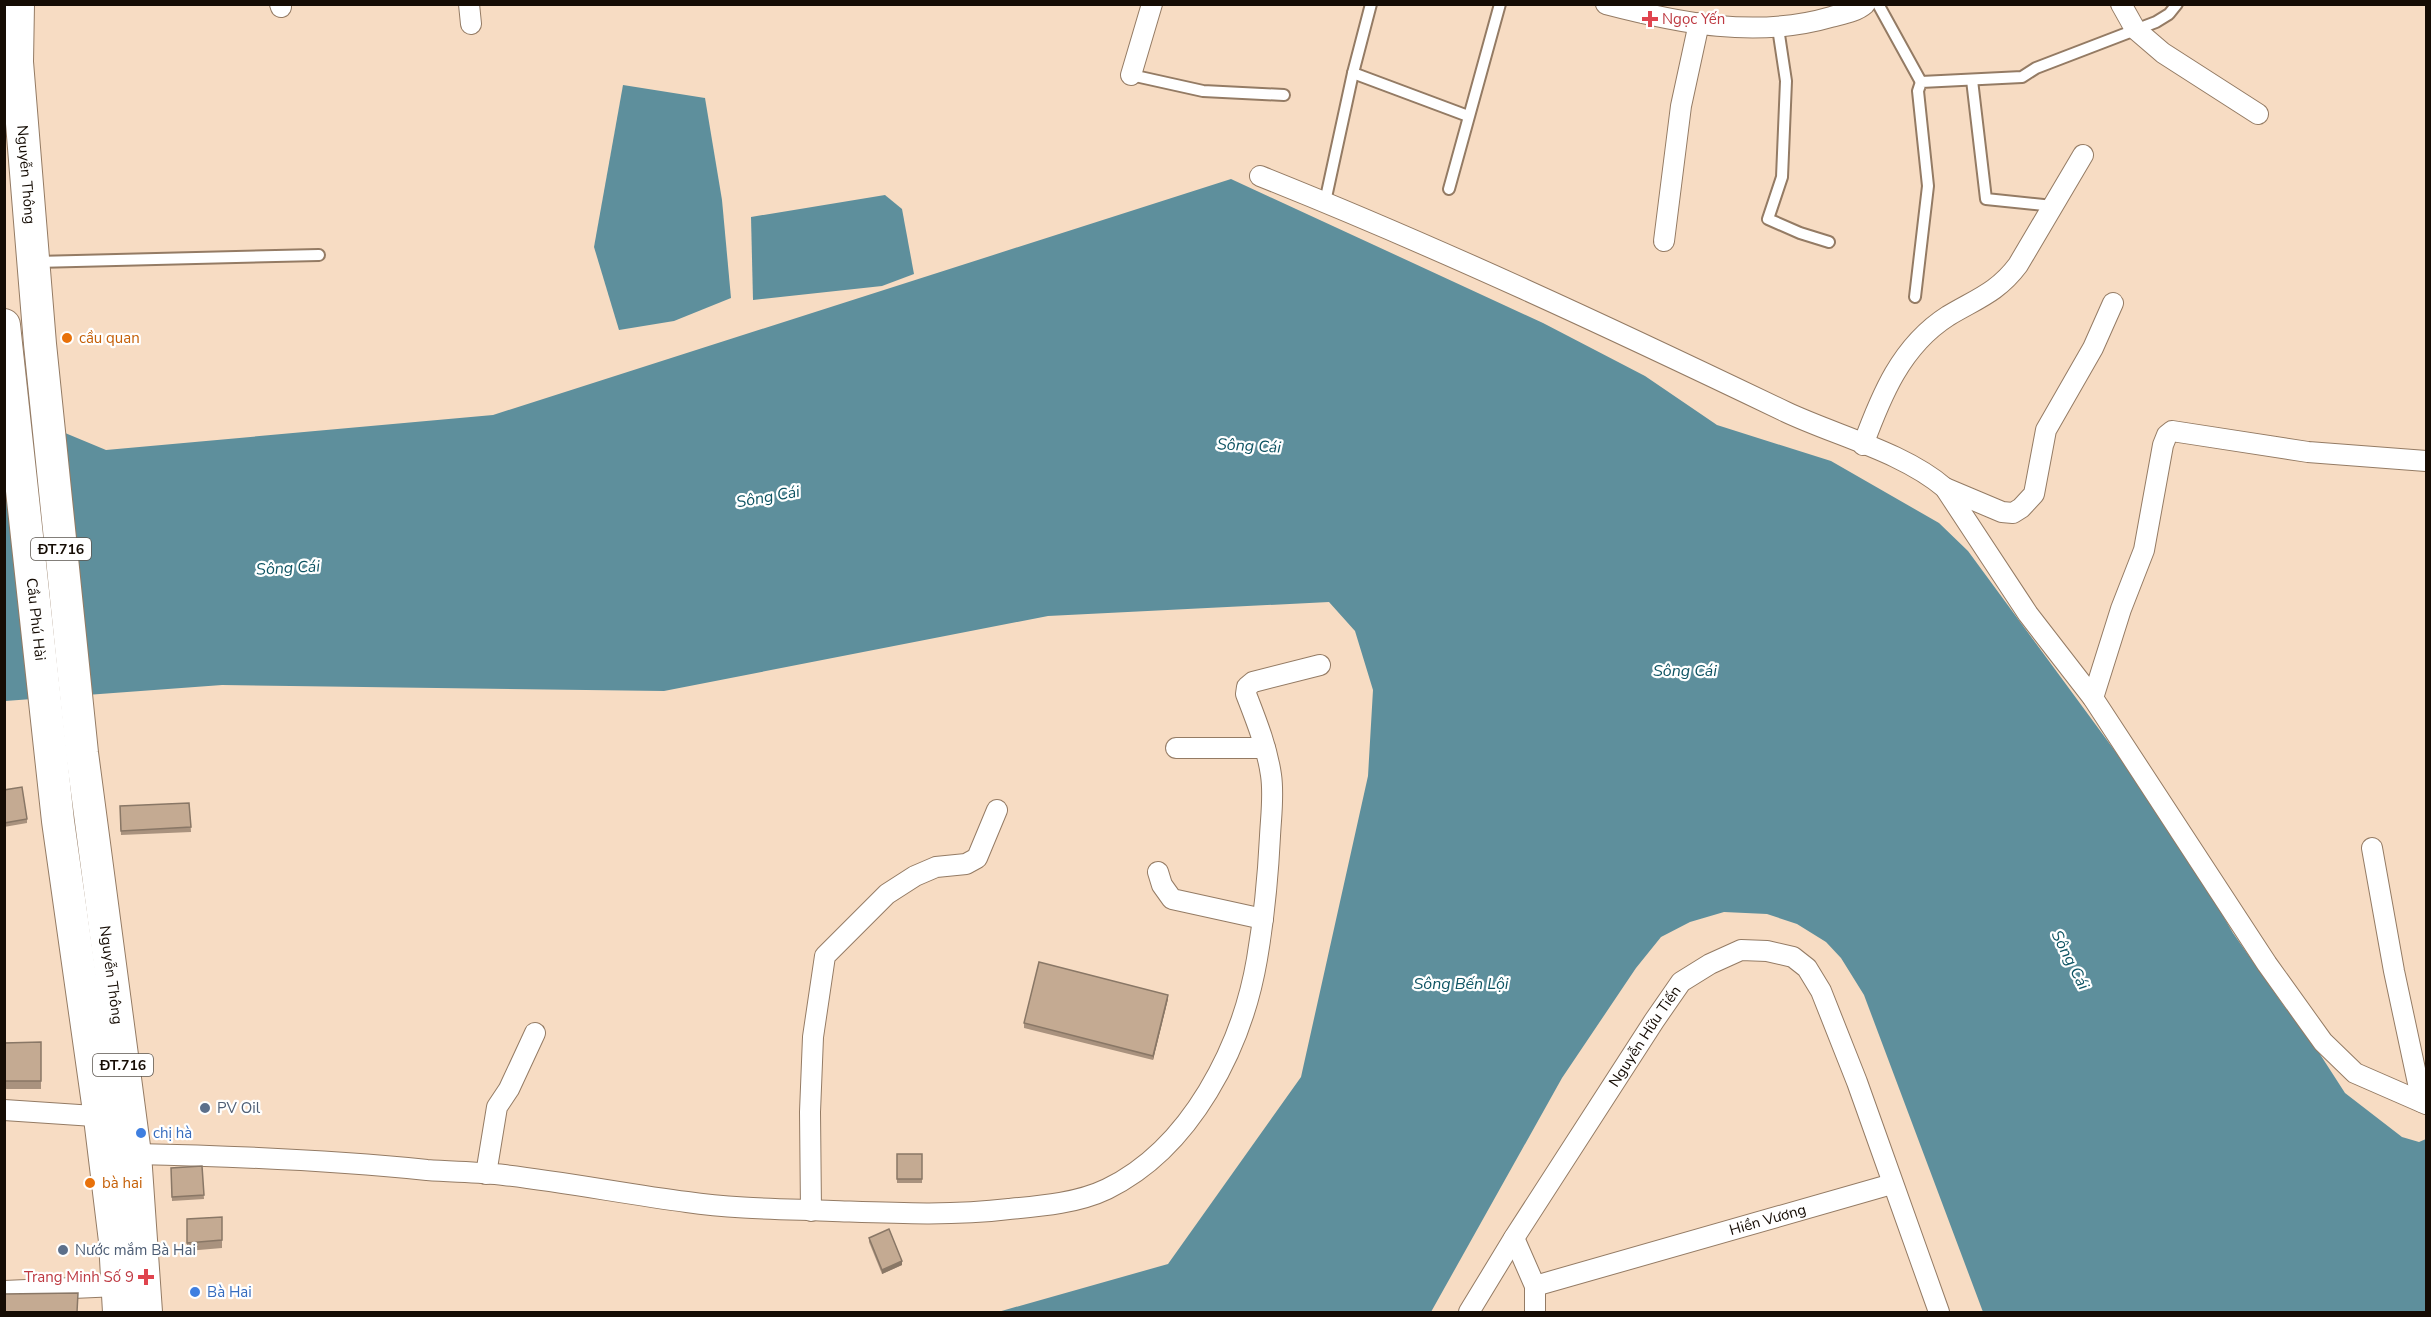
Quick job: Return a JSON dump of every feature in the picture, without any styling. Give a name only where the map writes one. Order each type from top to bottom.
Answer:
[{"type":"main road","name":"Nguyễn Thông","points":[[18,4],[11,63],[82,753],[91,818],[115,1117],[118,1299]]},
{"type":"main road","name":"Cầu Phú Hài","points":[[5,335],[58,821]]},
{"type":"main road","name":"Nguyễn Thông","points":[[58,821],[115,1117],[135,1154],[146,1312]]},
{"type":"street","points":[[1131,75],[1152,4]]},
{"type":"street","points":[[1606,4],[1665,18],[1750,29],[1778,28],[1819,21],[1865,4]]},
{"type":"street","points":[[2121,4],[2135,29],[2163,53],[2258,114]]},
{"type":"street","points":[[1664,241],[1682,106],[1699,23]]},
{"type":"street","points":[[1863,445],[1885,388],[1901,363],[1923,338],[1946,318],[2006,282],[2084,155]]},
{"type":"street","points":[[1260,176],[1325,202],[1649,346],[1804,421],[1931,476],[1945,488],[2028,614],[2093,698],[2261,955],[2323,1042],[2343,1064],[2355,1073],[2424,1103]]},
{"type":"street","points":[[1945,488],[2002,512],[2013,513],[2034,494],[2046,430],[2093,348],[2113,303]]},
{"type":"street","points":[[2093,698],[2121,609],[2144,550],[2163,445],[2167,435],[2172,431],[2308,452],[2427,461]]},
{"type":"street","points":[[135,1154],[363,1163],[486,1174],[691,1203],[923,1215],[1030,1207],[1094,1194],[1111,1187],[1159,1153],[1191,1119],[1220,1071],[1243,1016],[1251,990],[1268,881],[1272,780],[1266,748],[1246,694],[1247,687],[1253,682],[1320,665]]},
{"type":"street","points":[[1176,748],[1266,748]]},
{"type":"street","points":[[811,1210],[810,1112],[813,1037],[825,956],[887,894],[915,876],[936,867],[966,864],[977,858],[997,810]]},
{"type":"street","points":[[2372,848],[2394,971],[2424,1103]]},
{"type":"street","points":[[1158,872],[1162,885],[1172,899],[1263,919]]},
{"type":"street","name":"Nguyễn Hữu Tiến","points":[[1469,1312],[1654,1021],[1682,982],[1710,964],[1741,950],[1767,951],[1793,957],[1807,968],[1821,991],[1857,1082],[1892,1184]]},
{"type":"street","points":[[486,1174],[497,1107],[509,1089],[535,1033]]},
{"type":"street","points":[[4,1110],[115,1117]]},
{"type":"street","points":[[1892,1184],[1939,1312]]},
{"type":"street","name":"Hiền Vương","points":[[1535,1286],[1892,1184]]},
{"type":"street","points":[[1514,1238],[1535,1286],[1535,1312]]},
{"type":"street","points":[[4,1291],[118,1299]]},
{"type":"lane","points":[[1325,202],[1353,73],[1371,4]]},
{"type":"lane","points":[[1449,189],[1500,4]]},
{"type":"lane","points":[[1878,4],[1921,82],[1918,91],[1928,186],[1915,297]]},
{"type":"lane","points":[[1921,82],[2022,77],[2036,68],[2156,22],[2169,14],[2177,4]]},
{"type":"lane","points":[[1778,28],[1786,81],[1782,177],[1768,219],[1800,233],[1829,242]]},
{"type":"lane","points":[[1353,73],[1468,116]]},
{"type":"lane","points":[[1131,75],[1203,91],[1284,95]]},
{"type":"lane","points":[[1972,80],[1986,199],[2053,206]]},
{"type":"lane","points":[[33,262],[319,255]]},
{"type":"water","points":[[623,85],[705,98],[722,200],[731,298],[674,321],[619,330],[594,247]]},
{"type":"water","name":"Sông Cái","points":[[1231,179],[1543,323],[1645,376],[1717,425],[1831,461],[1939,523],[1968,551],[2176,834],[2233,933],[2284,1006],[2305,1031],[2345,1093],[2402,1137],[2419,1142],[2426,1139],[2426,1312],[1983,1312],[1864,995],[1841,958],[1826,942],[1797,924],[1767,914],[1724,912],[1690,922],[1661,937],[1636,968],[1562,1078],[1431,1312],[998,1312],[1168,1264],[1301,1077],[1368,776],[1373,690],[1355,631],[1329,602],[1048,616],[664,691],[222,685],[5,701],[5,408],[106,450],[493,415]]},
{"type":"water","points":[[885,195],[902,209],[914,274],[882,286],[753,300],[751,217]]},
{"type":"building","points":[[22,787],[27,819],[4,823],[4,790]]},
{"type":"building","points":[[189,803],[191,827],[121,831],[120,806]]},
{"type":"building","points":[[1039,962],[1168,995],[1153,1056],[1024,1023]]},
{"type":"building","points":[[41,1042],[41,1081],[4,1081],[4,1043]]},
{"type":"building","points":[[897,1154],[922,1154],[922,1179],[897,1179]]},
{"type":"building","points":[[202,1166],[204,1195],[172,1197],[171,1168]]},
{"type":"building","points":[[222,1217],[222,1240],[187,1243],[187,1219]]},
{"type":"building","points":[[889,1229],[902,1261],[882,1270],[869,1238]]},
{"type":"building","points":[[78,1293],[77,1312],[4,1312],[4,1294]]},
{"type":"place","name":"Ngọc Yến","points":[[1650,19]]},
{"type":"place","name":"cầu quan","points":[[67,338]]},
{"type":"place","name":"PV Oil","points":[[205,1108]]},
{"type":"place","name":"chị hà","points":[[141,1133]]},
{"type":"place","name":"bà hai","points":[[90,1183]]},
{"type":"place","name":"Nước mắm Bà Hai","points":[[63,1250]]},
{"type":"place","name":"Trang Minh Số 9","points":[[146,1277]]},
{"type":"place","name":"Bà Hai","points":[[195,1292]]},
{"type":"water label","name":"Sông Bến Lội","points":[[1461,984]]}]
